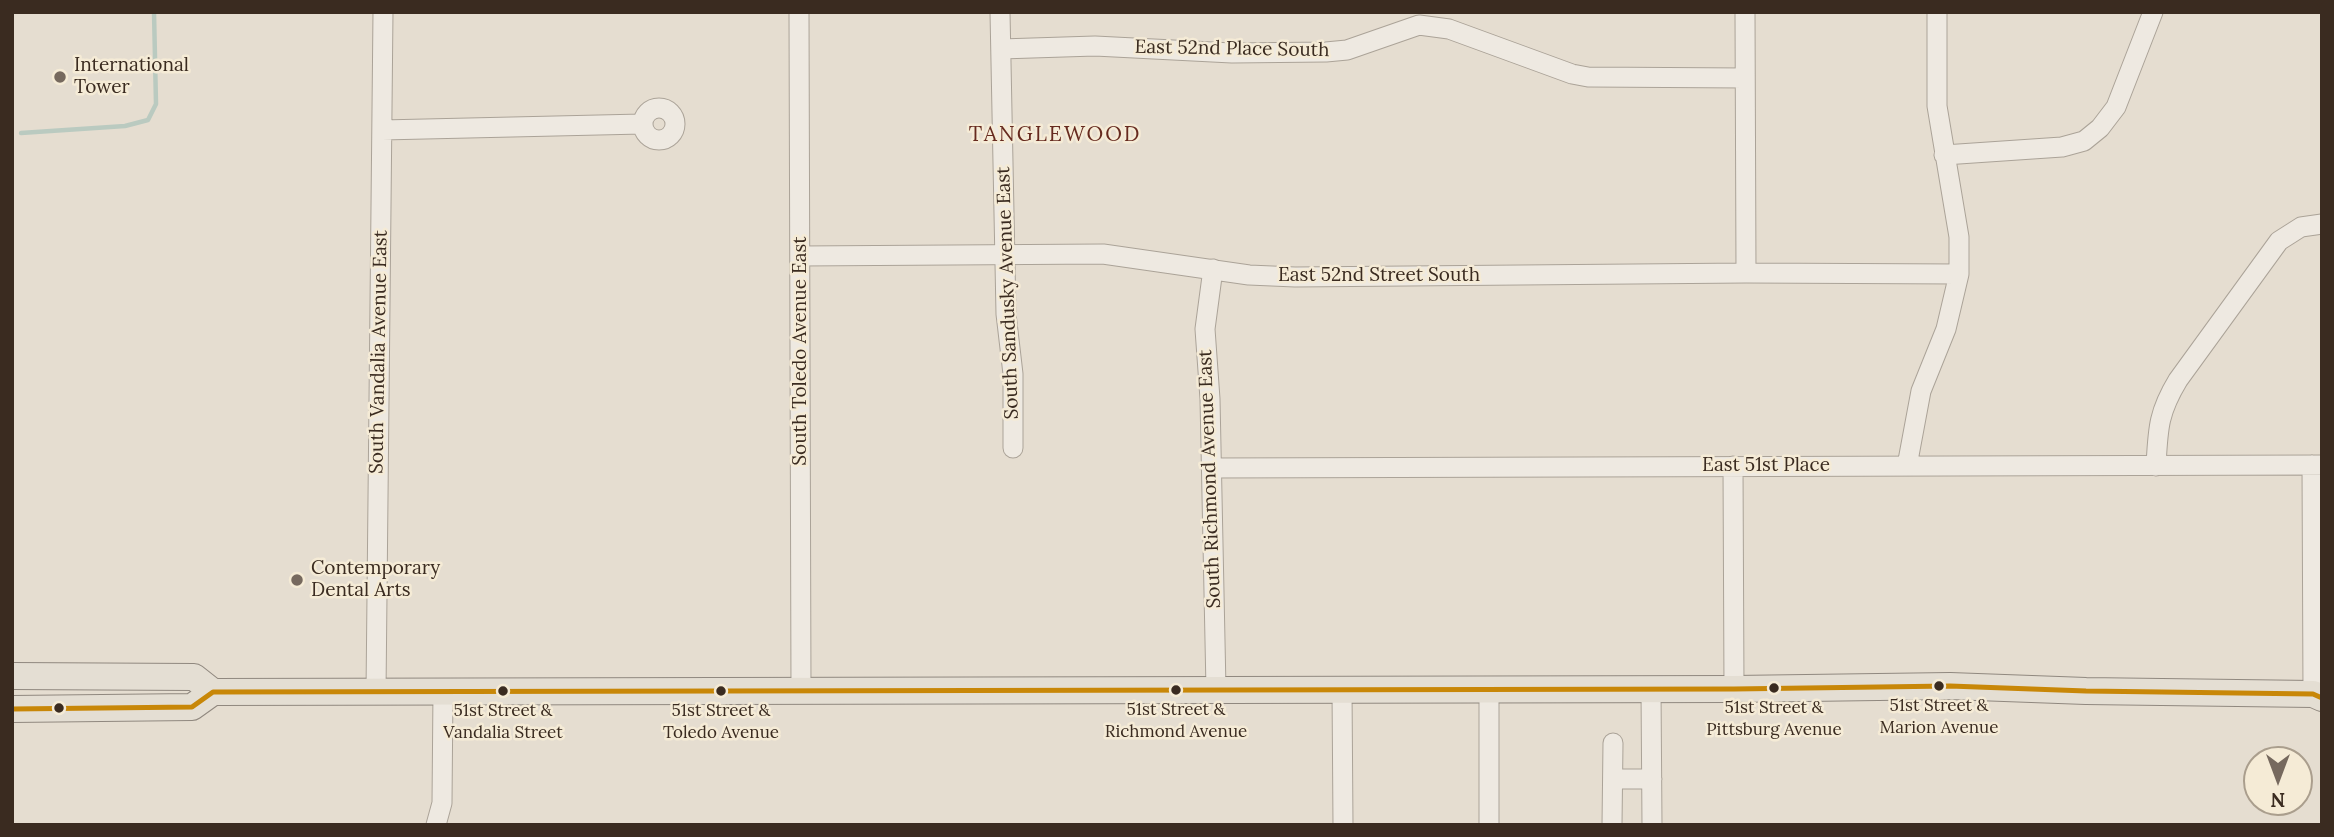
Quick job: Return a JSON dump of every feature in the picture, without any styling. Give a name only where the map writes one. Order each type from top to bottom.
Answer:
[{"type":"main road","points":[[12,676],[194,677],[213,692]]},
{"type":"main road","points":[[12,709],[192,707],[213,692],[1734,689],[1950,686],[2076,691],[2319,694]]},
{"type":"street","name":"South Vandalia Avenue East","points":[[376,692],[383,12]]},
{"type":"street","name":"South Toledo Avenue East","points":[[799,12],[801,691]]},
{"type":"street","name":"South Sandusky Avenue East","points":[[1000,12],[1004,255],[1006,314],[1013,374],[1013,449]]},
{"type":"street","points":[[1745,12],[1746,273]]},
{"type":"street","points":[[1908,466],[1921,391],[1946,329],[1959,274],[1959,237],[1937,106],[1937,12]]},
{"type":"street","points":[[1944,155],[2062,147],[2084,141],[2100,128],[2116,107],[2153,12]]},
{"type":"street","name":"East 52nd Place South","points":[[1001,49],[1095,46],[1232,53],[1326,52],[1347,50],[1419,25],[1449,29],[1572,74],[1588,77],[1745,78]]},
{"type":"street","points":[[382,130],[642,124]]},
{"type":"street","points":[[2156,466],[2160,418],[2178,380],[2280,241],[2301,227],[2320,224]]},
{"type":"street","name":"East 52nd Street South","points":[[801,256],[1103,254],[1249,275],[1329,278],[1746,273],[1959,274]]},
{"type":"street","name":"South Richmond Avenue East","points":[[1213,269],[1205,329],[1210,399],[1216,689]]},
{"type":"street","points":[[2317,465],[2319,694]]},
{"type":"street","name":"East 51st Place","points":[[1211,468],[2317,465]]},
{"type":"street","points":[[1733,466],[1734,689]]},
{"type":"street","points":[[1489,689],[1489,825]]},
{"type":"street","points":[[1651,689],[1652,825]]},
{"type":"street","points":[[1342,690],[1343,825]]},
{"type":"street","points":[[436,825],[442,803],[443,691]]},
{"type":"street","points":[[1612,825],[1613,743]]},
{"type":"street","points":[[1613,779],[1652,779]]},
{"type":"waterway","points":[[21,133],[125,126],[148,120],[156,104],[154,12]]},
{"type":"transit line","points":[[12,709],[192,707],[213,692],[1734,689],[1950,686],[2313,694],[2322,698]]},
{"type":"place","name":"International Tower","points":[[60,77]]},
{"type":"place","name":"Contemporary Dental Arts","points":[[297,580]]},
{"type":"place","name":"51st Street & Marion Avenue","points":[[1939,686]]},
{"type":"place","name":"51st Street & Pittsburg Avenue","points":[[1774,688]]},
{"type":"place","name":"51st Street & Richmond Avenue","points":[[1176,690]]},
{"type":"place","name":"51st Street & Vandalia Street","points":[[503,691]]},
{"type":"place","name":"51st Street & Toledo Avenue","points":[[721,691]]},
{"type":"district","name":"TANGLEWOOD","points":[[1055,135]]}]
